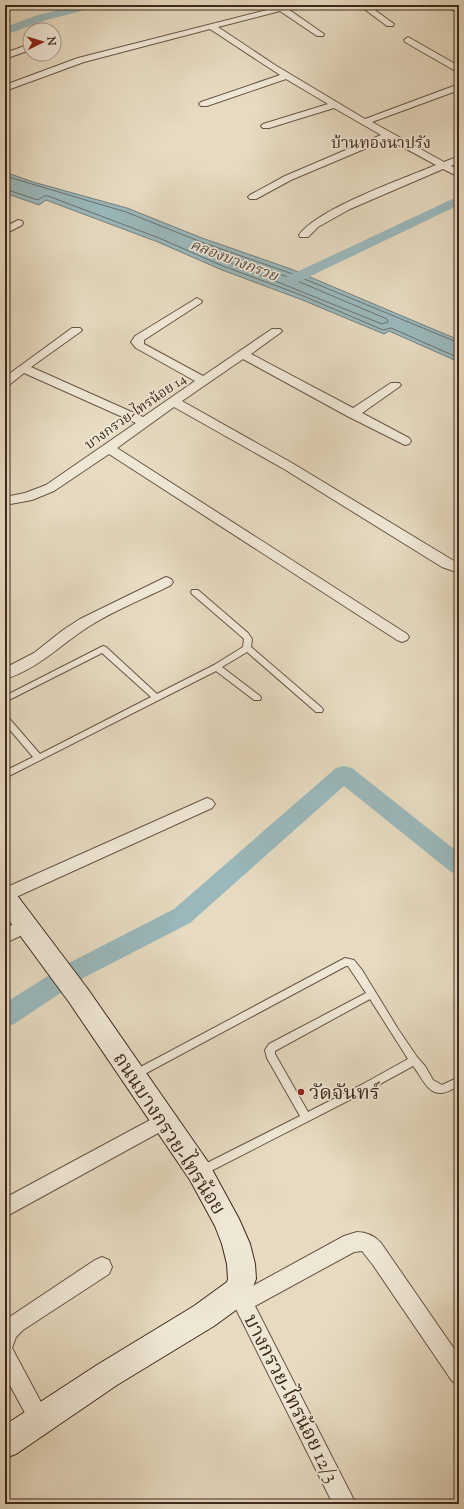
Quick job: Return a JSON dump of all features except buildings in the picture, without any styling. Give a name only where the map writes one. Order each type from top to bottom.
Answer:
[{"type":"main road","name":"ถนนบางกรวย-ไทรน้อย","points":[[5,896],[25,926],[78,995],[199,1171],[226,1218],[236,1244],[241,1264],[242,1279],[240,1297]]},
{"type":"main road","points":[[5,1443],[39,1419],[204,1316],[240,1297]]},
{"type":"street","points":[[5,88],[81,60],[212,27],[279,7],[295,5]]},
{"type":"street","points":[[364,5],[390,24]]},
{"type":"street","points":[[279,7],[320,34]]},
{"type":"street","points":[[212,27],[286,76],[388,136],[459,174]]},
{"type":"street","points":[[408,40],[459,70]]},
{"type":"street","points":[[5,56],[22,50]]},
{"type":"street","points":[[204,104],[286,76]]},
{"type":"street","points":[[364,122],[459,87]]},
{"type":"street","points":[[266,126],[335,105]]},
{"type":"street","points":[[253,197],[288,178],[388,136]]},
{"type":"street","points":[[304,235],[314,225],[346,207],[459,159]]},
{"type":"street","points":[[5,231],[18,223]]},
{"type":"street","points":[[197,301],[139,338],[137,342],[140,346],[203,381]]},
{"type":"street","points":[[5,383],[23,368],[76,330]]},
{"type":"street","name":"บางกรวย-ไทรน้อย 14","points":[[5,501],[41,493],[109,448],[144,422],[276,331]]},
{"type":"street","points":[[243,354],[405,441]]},
{"type":"street","points":[[23,368],[144,422]]},
{"type":"street","points":[[353,414],[395,385]]},
{"type":"street","points":[[174,402],[288,466],[453,566]]},
{"type":"street","points":[[109,448],[402,637]]},
{"type":"street","points":[[5,674],[39,657],[68,633],[85,622],[166,582]]},
{"type":"street","points":[[5,896],[207,804]]},
{"type":"street","points":[[5,936],[25,926]]},
{"type":"street","points":[[5,1208],[165,1120]]},
{"type":"street","points":[[240,1297],[351,1243],[361,1241],[368,1242],[459,1374]]},
{"type":"street","points":[[5,1340],[7,1332],[16,1323],[102,1267]]},
{"type":"street","name":"บางกรวย-ไทรน้อย 12/3","points":[[240,1297],[342,1503]]},
{"type":"street","points":[[5,1355],[39,1419]]},
{"type":"lane","points":[[195,592],[245,635],[248,639],[247,648]]},
{"type":"lane","points":[[5,699],[103,648],[156,698]]},
{"type":"lane","points":[[5,775],[217,667],[247,648]]},
{"type":"lane","points":[[247,648],[319,710]]},
{"type":"lane","points":[[217,667],[258,698]]},
{"type":"lane","points":[[5,719],[39,758]]},
{"type":"lane","points":[[133,1076],[341,963],[351,964],[430,1083],[436,1088],[442,1089],[459,1081]]},
{"type":"lane","points":[[306,1117],[270,1055],[270,1050],[272,1047],[372,994]]},
{"type":"lane","points":[[199,1171],[295,1124],[414,1060]]},
{"type":"water","name":"คลองบางกรวย","points":[[5,172],[33,182],[127,208],[202,238],[291,269],[459,340],[459,362],[389,331],[384,334],[300,299],[222,270],[158,242],[46,200],[39,205],[5,193]]},
{"type":"waterway","points":[[5,31],[42,17],[93,5]]},
{"type":"waterway","points":[[289,281],[459,200]]},
{"type":"waterway","points":[[5,1016],[75,971],[182,916],[344,774],[459,866]]},
{"type":"place","name":"วัดจันทร์","points":[[301,1092]]},
{"type":"district","name":"บ้านทองนาปรัง","points":[[381,142]]}]
